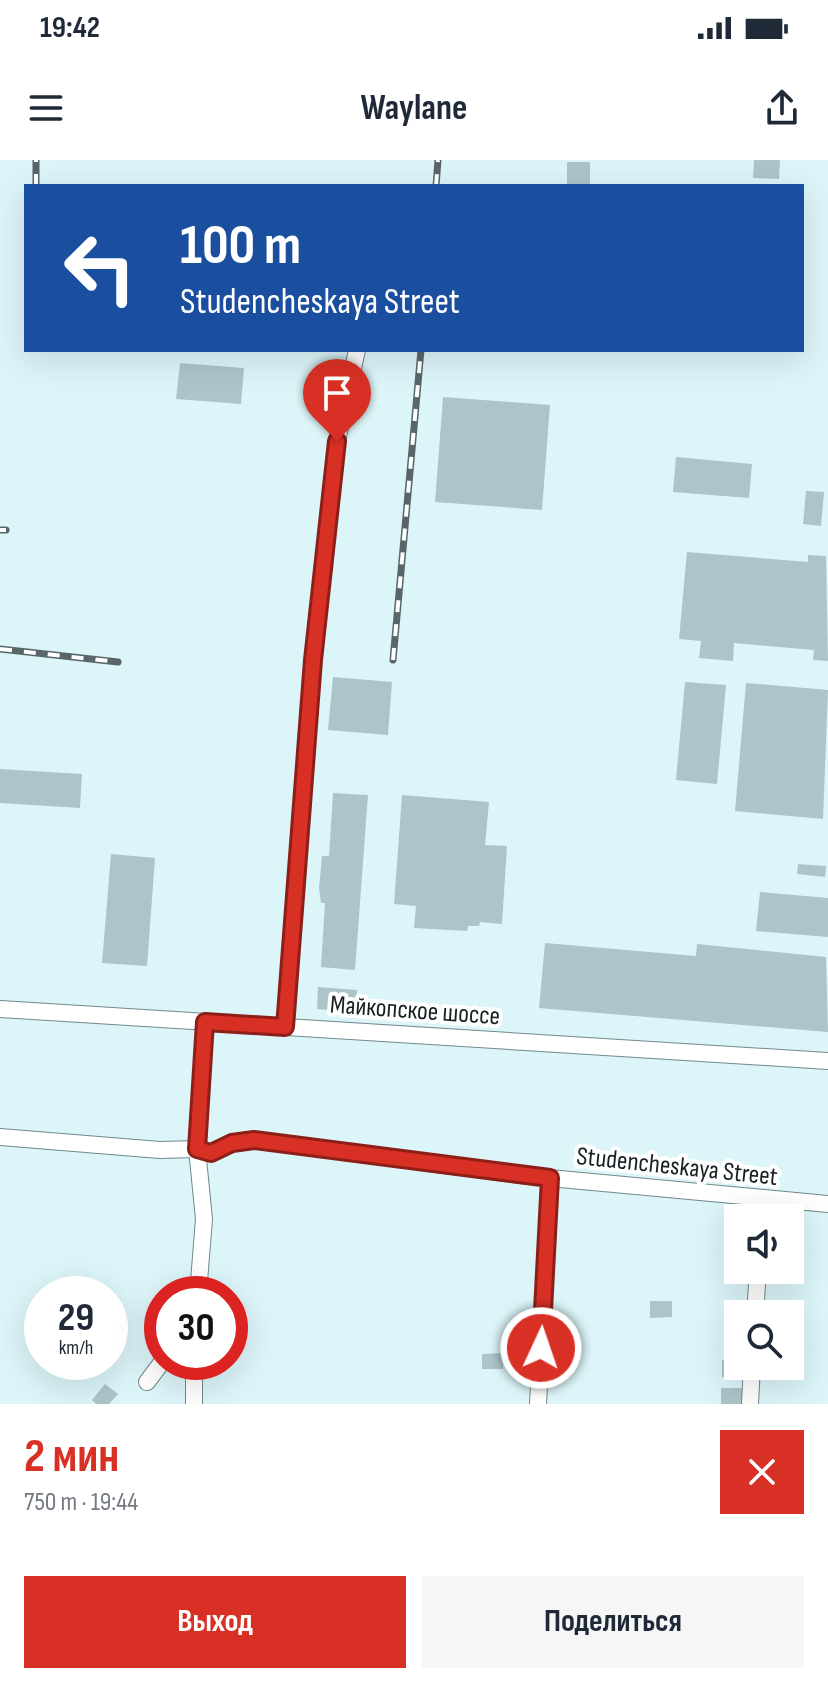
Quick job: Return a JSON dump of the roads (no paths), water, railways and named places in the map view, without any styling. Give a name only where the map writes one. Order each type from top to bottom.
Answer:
[{"type":"street","points":[[285,1027],[313,660],[337,441],[357,352]]},
{"type":"street","name":"Майкопское шоссе","points":[[0,1009],[828,1061]]},
{"type":"street","points":[[199,1276],[204,1219],[197,1149],[205,1022]]},
{"type":"street","name":"Studencheskaya Street","points":[[0,1137],[160,1150],[197,1149],[211,1153],[232,1143],[254,1140],[550,1178],[828,1204]]},
{"type":"street","points":[[538,1404],[550,1178]]},
{"type":"street","points":[[762,1200],[762,1204]]},
{"type":"street","points":[[194,1380],[194,1404]]},
{"type":"street","points":[[750,1404],[751,1380]]},
{"type":"railway","points":[[36,160],[36,184]]},
{"type":"railway","points":[[436,184],[438,160]]},
{"type":"railway","points":[[393,660],[421,352]]},
{"type":"railway","points":[[0,530],[6,530]]},
{"type":"railway","points":[[0,649],[118,662]]}]
